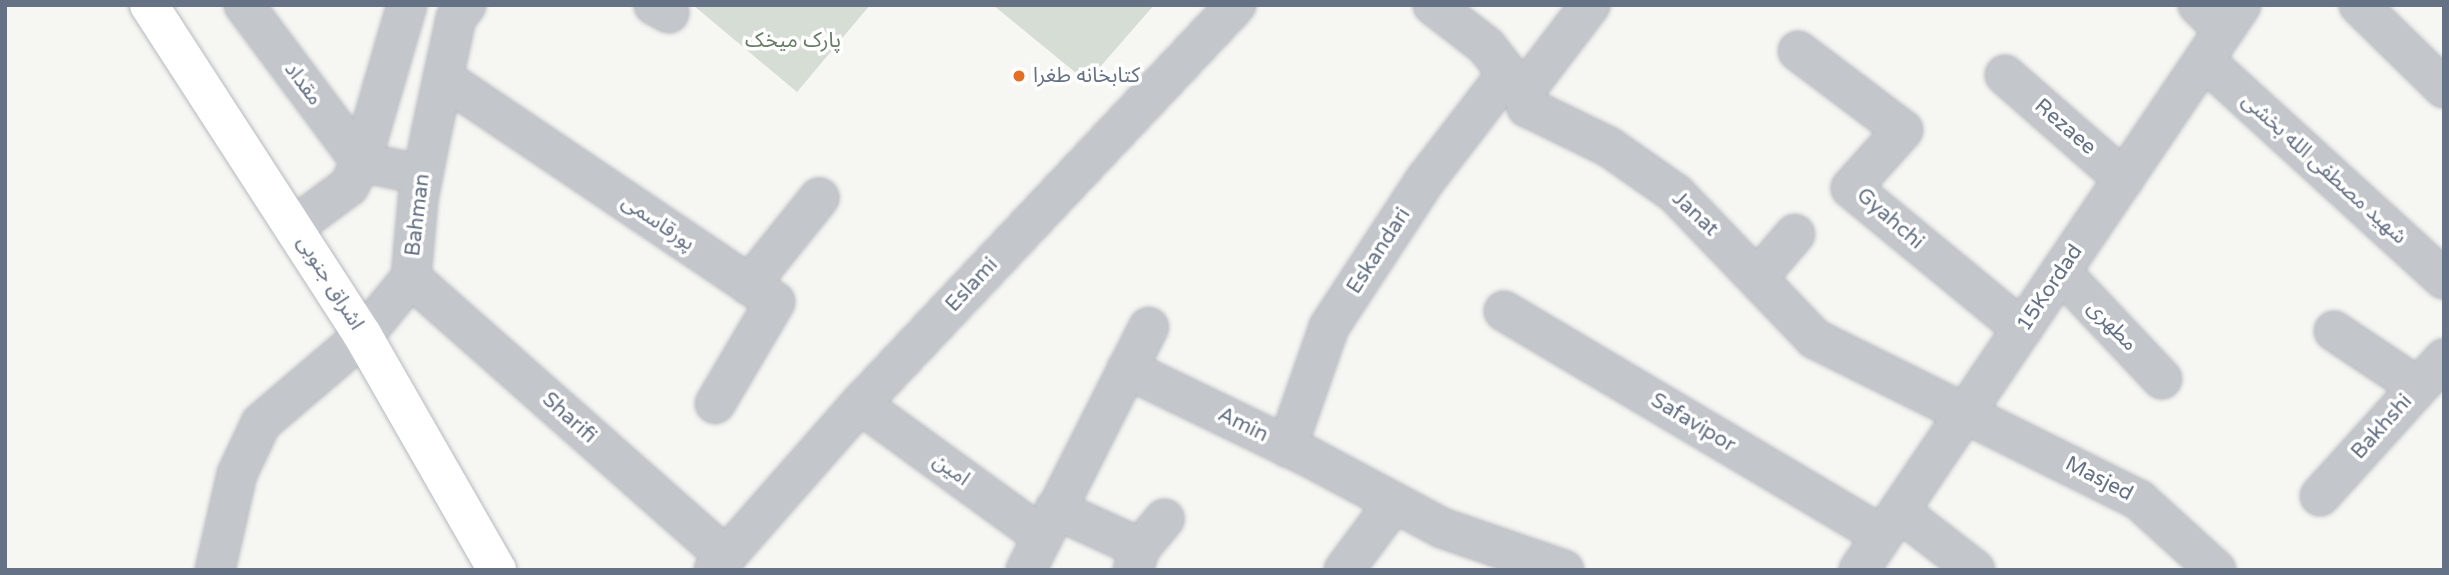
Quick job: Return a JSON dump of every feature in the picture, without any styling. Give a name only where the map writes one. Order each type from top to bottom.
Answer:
[{"type":"main road","name":"اشراق جنوبی","points":[[149,5],[295,226],[363,336],[497,570]]},
{"type":"street","name":"مقداد","points":[[244,5],[361,162]]},
{"type":"street","points":[[295,226],[349,186],[361,162],[407,5]]},
{"type":"street","name":"Bahman","points":[[215,570],[237,474],[261,423],[363,336],[411,278],[423,175],[456,18],[466,5]]},
{"type":"street","name":"Eslami","points":[[720,564],[860,404],[1236,5]]},
{"type":"street","name":"Eskandari","points":[[1287,447],[1329,327],[1426,179],[1590,5]]},
{"type":"street","points":[[2359,5],[2444,88]]},
{"type":"street","name":"Janat","points":[[1445,9],[1486,47],[1515,84],[1527,107],[1609,147],[1676,194],[1759,276],[1815,339],[1966,411]]},
{"type":"street","name":"15Kordad","points":[[1859,570],[2124,180],[2217,25]]},
{"type":"street","name":"شهید مصطفی الله بخشی","points":[[2217,25],[2444,279]]},
{"type":"street","name":"Gyahchi","points":[[1798,51],[1903,130],[1851,188],[2022,329]]},
{"type":"street","name":"Rezaee","points":[[2005,75],[2124,180]]},
{"type":"street","name":"پورقاسمی","points":[[443,78],[775,302],[715,404]]},
{"type":"street","points":[[361,162],[423,175]]},
{"type":"street","points":[[749,285],[819,198]]},
{"type":"street","points":[[1759,276],[1795,234]]},
{"type":"street","name":"مطهری","points":[[2061,272],[2162,379]]},
{"type":"street","name":"Sharifi","points":[[411,278],[720,564]]},
{"type":"street","name":"Safavipor","points":[[1504,311],[1975,570]]},
{"type":"street","points":[[1026,570],[1149,327]]},
{"type":"street","points":[[2334,331],[2418,387]]},
{"type":"street","name":"Bakhshi","points":[[2320,496],[2444,359]]},
{"type":"street","name":"Amin","points":[[1126,369],[1287,447],[1442,528],[1564,570]]},
{"type":"street","name":"امین","points":[[860,404],[1049,523],[1136,559]]},
{"type":"street","name":"Masjed","points":[[1966,411],[2139,500],[2216,570]]},
{"type":"street","points":[[1343,570],[1394,503]]},
{"type":"street","points":[[1136,559],[1164,519]]},
{"type":"green space","name":"پارک میخک","points":[[693,5],[870,5],[797,92]]},
{"type":"green space","points":[[993,5],[1154,5],[1087,82]]},
{"type":"place","name":"کتابخانه طغرا","points":[[1019,76]]}]
